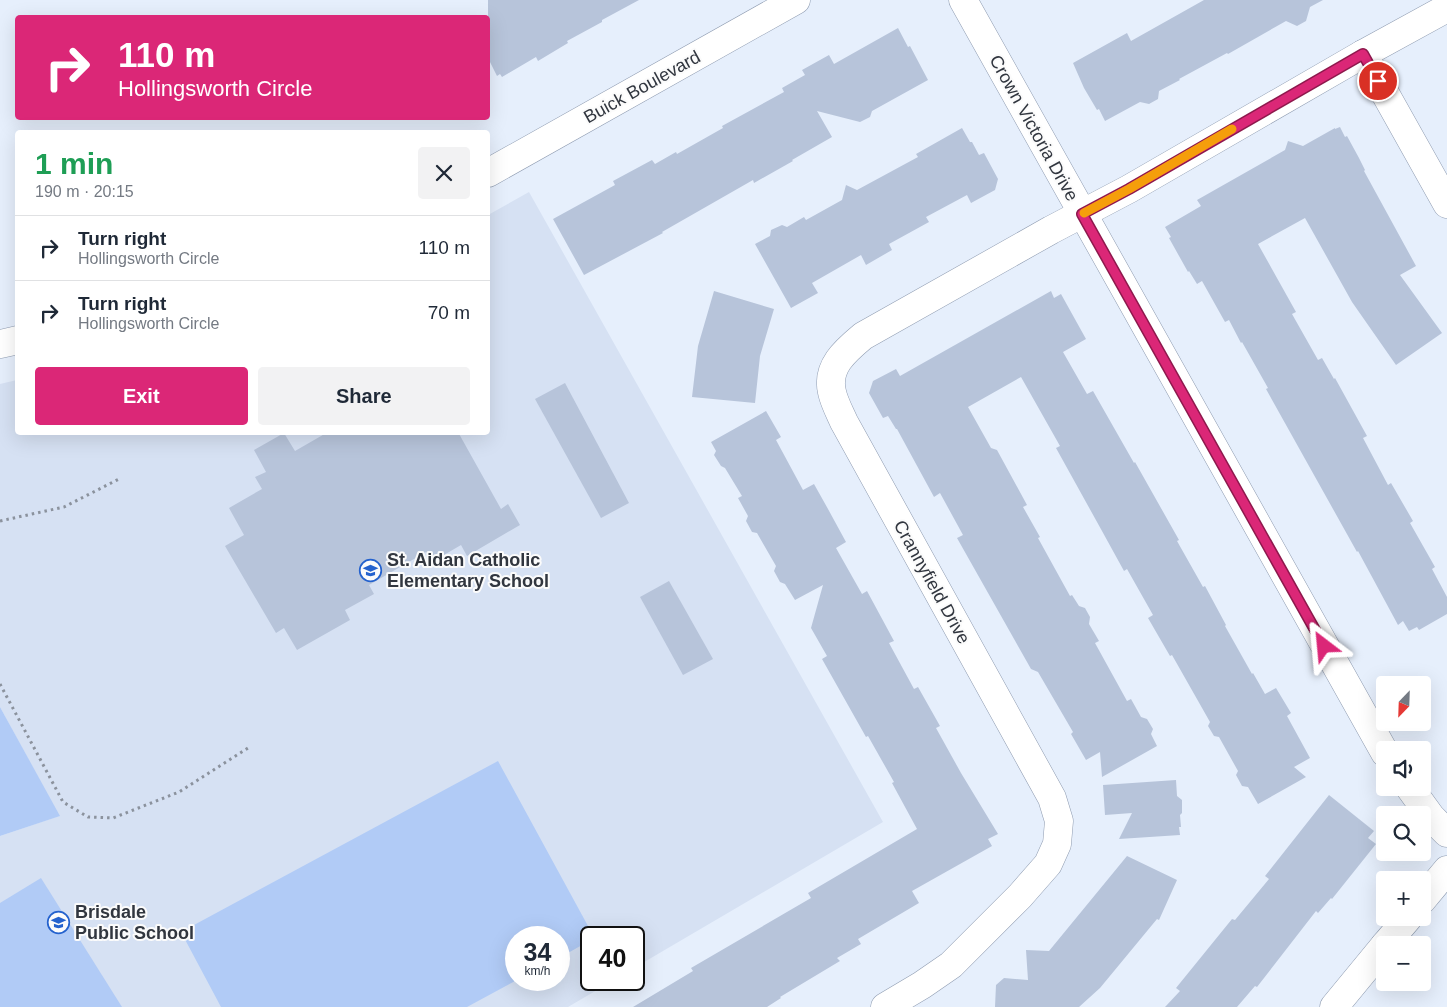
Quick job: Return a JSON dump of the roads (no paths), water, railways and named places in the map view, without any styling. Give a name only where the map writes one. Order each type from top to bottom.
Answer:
[{"type":"street","name":"Buick Boulevard","points":[[490,172],[796,0]]},
{"type":"street","name":"Crown Victoria Drive","points":[[963,0],[1378,741]]},
{"type":"street","name":"Crannyfield Drive","points":[[885,1007],[951,965],[1020,896],[1048,864],[1056,844],[1059,820],[1052,798],[844,422],[832,391],[832,369],[846,350],[862,336],[1129,189],[1363,54],[1447,8]]},
{"type":"street","points":[[1363,54],[1447,204]]},
{"type":"street","points":[[0,344],[15,341]]},
{"type":"street","points":[[1416,796],[1431,817],[1447,833]]},
{"type":"street","points":[[1431,889],[1447,870]]},
{"type":"street","points":[[1393,936],[1401,926]]},
{"type":"street","points":[[1334,1007],[1376,956]]},
{"type":"place","name":"St. Aidan Catholic Elementary School","points":[[371,570]]},
{"type":"place","name":"Brisdale Public School","points":[[59,922]]}]
